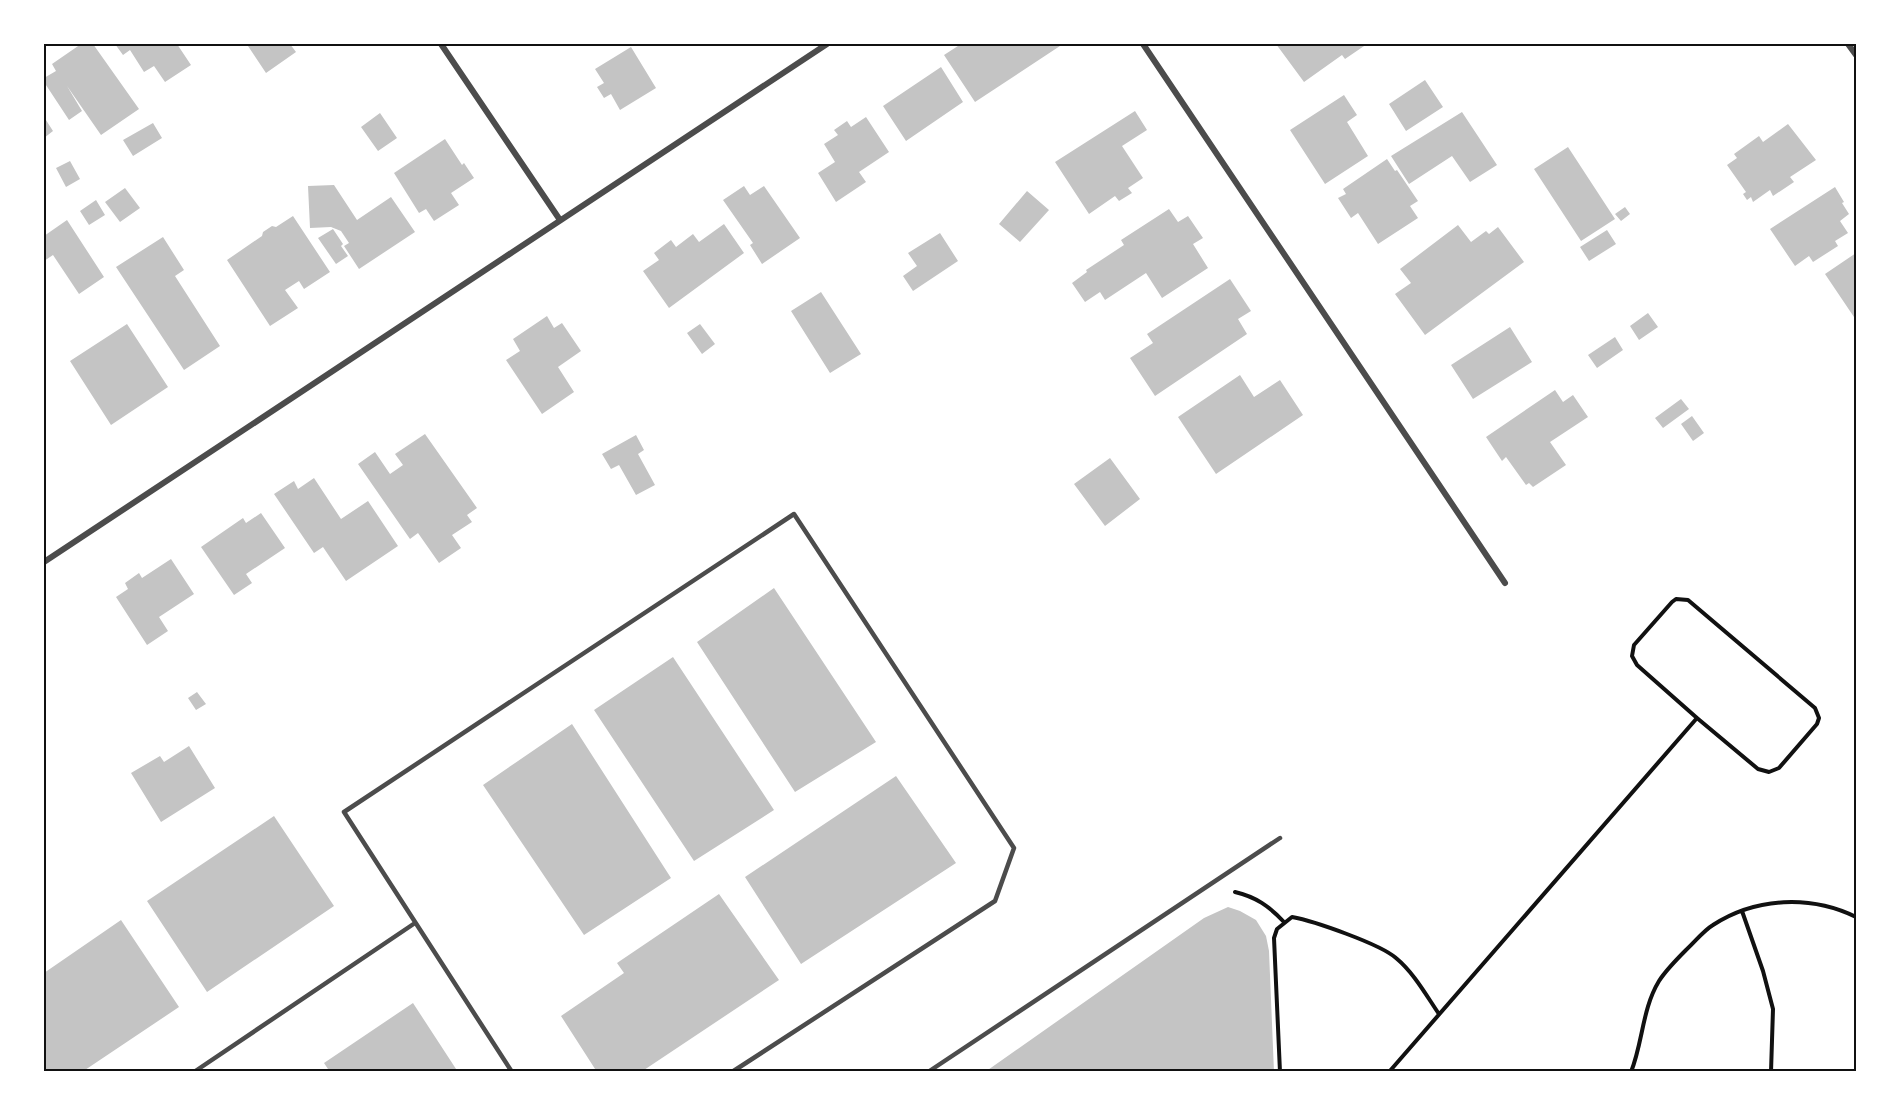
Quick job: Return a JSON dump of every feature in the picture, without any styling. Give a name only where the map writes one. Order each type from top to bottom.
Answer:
[{"type":"street","points":[[441,44],[560,220]]},
{"type":"street","points":[[44,562],[827,44]]},
{"type":"street","points":[[1143,44],[1505,583]]},
{"type":"street","points":[[1848,44],[1857,56]]},
{"type":"lane","points":[[512,1071],[344,812],[794,514],[1014,848],[995,901],[732,1071]]},
{"type":"lane","points":[[928,1071],[1280,838]]},
{"type":"lane","points":[[194,1071],[415,923]]},
{"type":"path","points":[[1676,599],[1688,600],[1815,708],[1819,718],[1817,724],[1779,768],[1769,772],[1758,769],[1695,719],[1637,665],[1632,656],[1634,645],[1676,599]]},
{"type":"path","points":[[1389,1071],[1695,719]]},
{"type":"path","points":[[1203,889],[1219,889],[1252,896],[1267,905],[1284,922]]},
{"type":"path","points":[[1631,1071],[1637,1056],[1646,1009],[1660,980],[1712,926],[1754,906],[1797,901],[1843,911],[1857,917]]},
{"type":"path","points":[[1742,911],[1763,971],[1773,1009],[1771,1071]]},
{"type":"path","points":[[1280,1071],[1274,938],[1277,929],[1292,917],[1308,920],[1385,950],[1397,958],[1409,971],[1439,1014]]},
{"type":"building","points":[[81,44],[93,44],[139,109],[101,135],[67,86],[82,111],[69,120],[44,82],[44,78],[56,71],[52,64]]},
{"type":"building","points":[[115,44],[177,44],[191,65],[165,82],[154,66],[144,72],[130,50],[123,55]]},
{"type":"building","points":[[252,44],[290,44],[296,52],[266,73],[248,46]]},
{"type":"building","points":[[961,44],[1063,44],[975,102],[944,55]]},
{"type":"building","points":[[1276,44],[1367,44],[1345,59],[1342,55],[1304,82]]},
{"type":"building","points":[[631,47],[656,88],[620,110],[611,94],[604,98],[597,87],[604,83],[595,69]]},
{"type":"building","points":[[941,67],[963,102],[906,141],[883,106]]},
{"type":"building","points":[[1425,80],[1443,107],[1406,131],[1389,104]]},
{"type":"building","points":[[1344,95],[1357,115],[1347,122],[1368,156],[1325,184],[1290,130]]},
{"type":"building","points":[[1135,111],[1147,130],[1122,146],[1143,178],[1128,188],[1132,193],[1119,201],[1115,196],[1089,214],[1055,162]]},
{"type":"building","points":[[1462,112],[1497,165],[1470,182],[1452,156],[1409,184],[1391,156]]},
{"type":"building","points":[[380,113],[397,138],[378,151],[361,127]]},
{"type":"building","points":[[44,117],[53,131],[44,138]]},
{"type":"building","points":[[866,117],[889,152],[859,172],[866,182],[836,202],[818,173],[835,162],[824,144],[838,135],[834,130],[847,121],[851,127]]},
{"type":"building","points":[[153,123],[162,138],[133,156],[123,140]]},
{"type":"building","points":[[1788,124],[1816,160],[1790,177],[1794,182],[1773,196],[1770,190],[1753,202],[1751,197],[1747,200],[1743,194],[1746,192],[1727,165],[1737,158],[1734,154],[1759,136],[1763,142]]},
{"type":"building","points":[[445,139],[462,165],[464,163],[474,178],[451,193],[459,205],[434,221],[426,209],[419,213],[394,173]]},
{"type":"building","points":[[1568,147],[1615,219],[1581,241],[1534,169]]},
{"type":"building","points":[[1387,159],[1418,201],[1410,206],[1418,218],[1378,244],[1358,213],[1351,218],[1338,198],[1346,194],[1343,189]]},
{"type":"building","points":[[70,161],[80,179],[66,187],[56,168]]},
{"type":"building","points":[[334,185],[357,220],[391,197],[415,232],[359,269],[344,246],[349,243],[341,231],[331,227],[310,228],[308,186]]},
{"type":"building","points":[[744,186],[750,195],[764,186],[800,238],[762,264],[750,245],[753,243],[723,200]]},
{"type":"building","points":[[1835,187],[1849,214],[1840,221],[1848,233],[1835,241],[1838,246],[1813,262],[1809,256],[1795,266],[1770,229]]},
{"type":"building","points":[[125,188],[140,208],[120,222],[105,202]]},
{"type":"building","points":[[1027,191],[1049,210],[1020,242],[999,224]]},
{"type":"building","points":[[96,200],[105,215],[89,225],[80,211]]},
{"type":"building","points":[[1625,207],[1630,214],[1621,221],[1615,214]]},
{"type":"building","points":[[1169,209],[1178,222],[1188,216],[1203,238],[1193,244],[1208,268],[1162,298],[1146,273],[1105,300],[1100,292],[1085,302],[1072,283],[1087,272],[1086,270],[1124,245],[1121,240]]},
{"type":"building","points":[[293,216],[330,272],[304,289],[299,281],[285,290],[298,308],[270,326],[227,260],[262,236],[263,232],[272,226],[276,227]]},
{"type":"building","points":[[67,220],[104,277],[79,294],[53,255],[44,261],[44,236]]},
{"type":"building","points":[[724,224],[744,253],[669,308],[643,271],[659,260],[654,253],[671,240],[676,247],[693,234],[699,242]]},
{"type":"building","points":[[1458,225],[1471,242],[1486,231],[1489,234],[1498,227],[1524,262],[1425,335],[1395,294],[1411,283],[1400,269]]},
{"type":"building","points":[[333,229],[348,256],[336,264],[318,238]]},
{"type":"building","points":[[1607,230],[1616,244],[1589,261],[1580,247]]},
{"type":"building","points":[[940,233],[958,261],[913,291],[903,276],[917,266],[908,253]]},
{"type":"building","points":[[163,237],[184,270],[175,276],[220,346],[184,370],[116,267]]},
{"type":"building","points":[[1856,253],[1856,320],[1825,274]]},
{"type":"building","points":[[1230,279],[1251,311],[1238,319],[1247,334],[1155,396],[1130,358],[1153,343],[1147,334]]},
{"type":"building","points":[[821,292],[861,354],[830,373],[791,311]]},
{"type":"building","points":[[1648,313],[1658,327],[1639,340],[1630,326]]},
{"type":"building","points":[[547,316],[554,328],[562,323],[581,351],[558,367],[574,392],[542,414],[506,360],[520,351],[513,339]]},
{"type":"building","points":[[127,324],[168,387],[111,425],[70,361]]},
{"type":"building","points":[[700,324],[715,344],[702,354],[687,333]]},
{"type":"building","points":[[1510,327],[1532,362],[1473,399],[1451,365]]},
{"type":"building","points":[[1615,337],[1623,350],[1597,368],[1588,355]]},
{"type":"building","points":[[1240,375],[1254,397],[1280,380],[1303,415],[1216,474],[1178,417]]},
{"type":"building","points":[[1555,390],[1563,402],[1573,395],[1588,417],[1550,442],[1566,465],[1533,487],[1529,483],[1526,485],[1506,457],[1502,461],[1486,437]]},
{"type":"building","points":[[1681,399],[1689,409],[1663,428],[1655,418]]},
{"type":"building","points":[[1692,416],[1704,433],[1693,441],[1681,424]]},
{"type":"building","points":[[425,434],[477,508],[467,515],[472,522],[452,535],[461,548],[439,563],[418,533],[410,539],[358,464],[375,452],[390,474],[403,465],[395,454]]},
{"type":"building","points":[[636,435],[644,450],[638,454],[655,485],[636,495],[619,465],[611,469],[602,454]]},
{"type":"building","points":[[1110,458],[1140,499],[1105,526],[1074,484]]},
{"type":"building","points":[[314,478],[341,519],[368,501],[398,546],[346,581],[323,547],[314,553],[274,494],[294,481],[298,489]]},
{"type":"building","points":[[261,513],[285,548],[246,574],[252,583],[234,595],[201,547],[243,518],[246,523]]},
{"type":"building","points":[[171,559],[194,594],[159,617],[168,631],[147,645],[116,597],[128,589],[125,583],[139,573],[142,578]]},
{"type":"building","points":[[774,588],[876,742],[795,792],[697,642]]},
{"type":"building","points":[[673,657],[774,810],[694,861],[594,710]]},
{"type":"building","points":[[197,692],[206,704],[196,710],[188,698]]},
{"type":"building","points":[[572,724],[671,878],[584,935],[483,785]]},
{"type":"building","points":[[189,746],[215,788],[161,822],[131,773],[160,756],[164,762]]},
{"type":"building","points":[[896,776],[956,863],[801,964],[745,877]]},
{"type":"building","points":[[274,816],[334,906],[207,992],[147,901]]},
{"type":"building","points":[[719,894],[779,980],[641,1072],[597,1072],[561,1016],[624,973],[617,963]]},
{"type":"building","points":[[1228,907],[1256,920],[1266,936],[1269,951],[1274,1072],[985,1072],[1204,918]]},
{"type":"building","points":[[121,920],[179,1007],[82,1072],[44,1072],[44,973]]},
{"type":"building","points":[[413,1003],[458,1072],[330,1072],[324,1063]]}]
